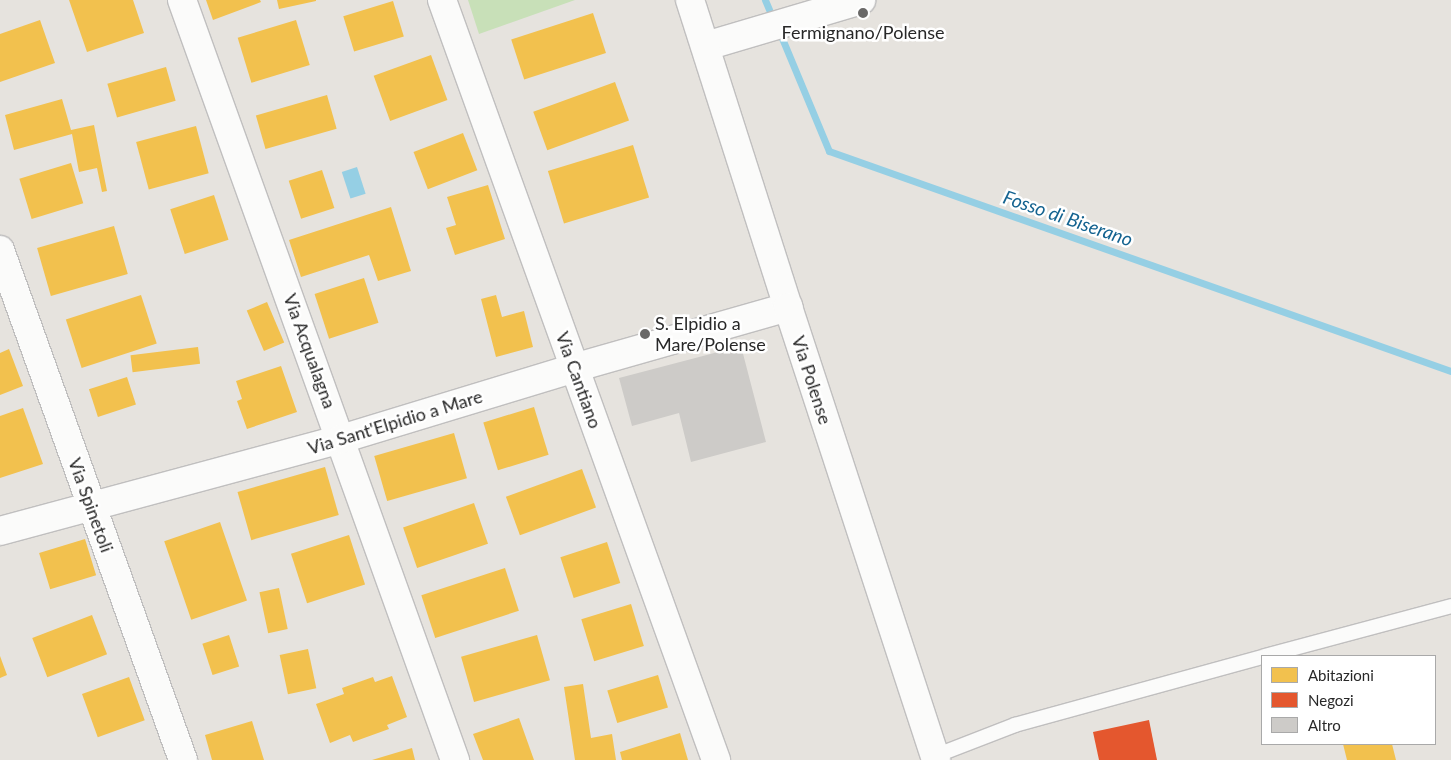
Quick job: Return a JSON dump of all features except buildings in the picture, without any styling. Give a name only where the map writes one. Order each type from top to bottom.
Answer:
[{"type":"street","name":"Via Acqualagna","points":[[182,0],[455,760]]},
{"type":"street","name":"Via Cantiano","points":[[442,0],[716,760]]},
{"type":"street","name":"Via Polense","points":[[690,0],[788,307],[936,758]]},
{"type":"street","points":[[706,46],[861,0]]},
{"type":"street","name":"Via Spinetoli","points":[[0,250],[183,760]]},
{"type":"street","name":"Via Sant'Elpidio a Mare","points":[[0,531],[341,439],[574,368],[788,307]]},
{"type":"lane","points":[[1271,655],[1451,606]]},
{"type":"lane","points":[[936,758],[1016,724],[1261,658]]},
{"type":"green space","points":[[468,0],[575,0],[479,34]]},
{"type":"water","points":[[357,167],[366,194],[350,199],[342,172]]},
{"type":"waterway","name":"Fosso di Biserano","points":[[765,0],[774,21]]},
{"type":"waterway","name":"Fosso di Biserano","points":[[779,31],[829,151],[1451,371]]},
{"type":"place","name":"Fermignano/Polense","points":[[863,13]]},
{"type":"place","name":"S. Elpidio a Mare/Polense","points":[[645,334]]}]
